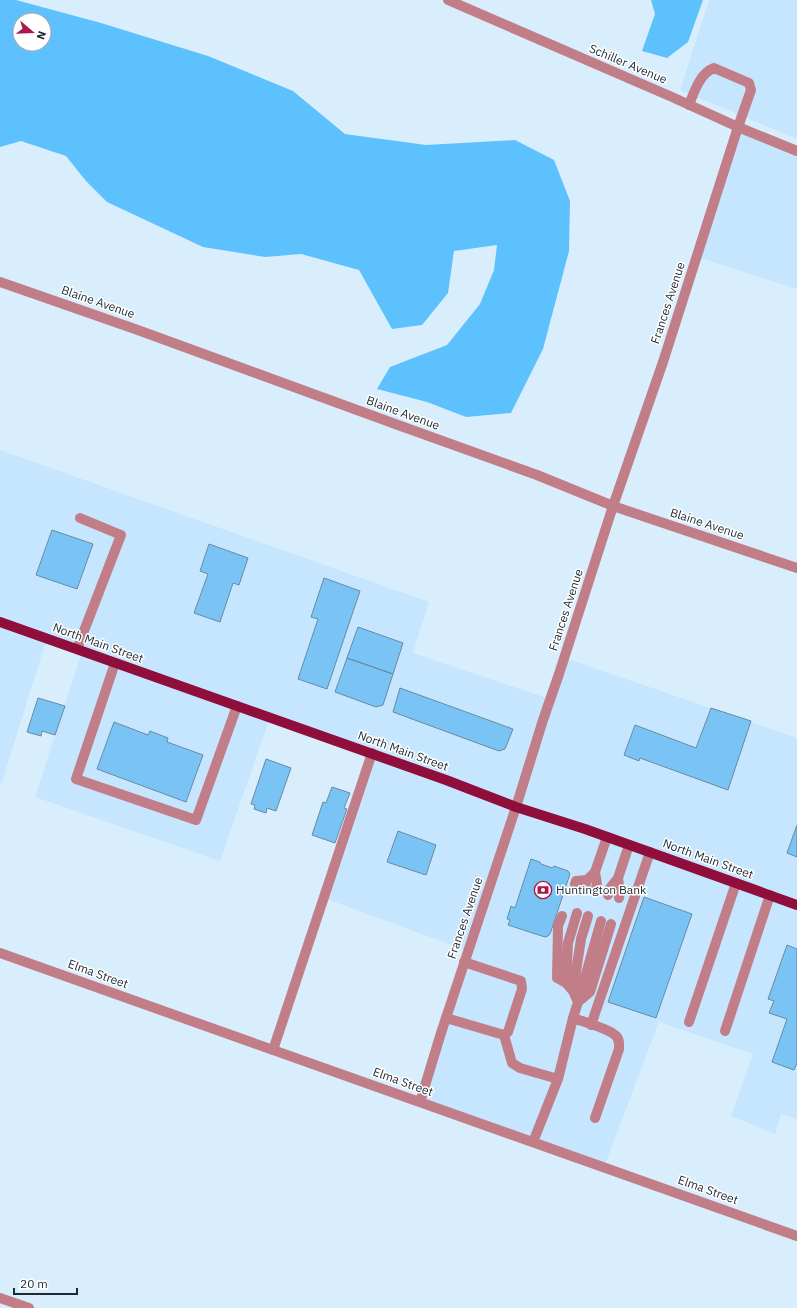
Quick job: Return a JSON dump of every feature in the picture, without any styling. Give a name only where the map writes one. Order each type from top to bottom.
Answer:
[{"type":"main road","name":"North Main Street","points":[[0,622],[372,753],[516,807],[607,837],[797,905]]},
{"type":"street","name":"Schiller Avenue","points":[[448,0],[738,127],[797,151]]},
{"type":"street","name":"Frances Avenue","points":[[420,1102],[543,720],[560,674],[614,506],[663,362],[738,127],[752,90],[750,83],[714,68],[710,70],[697,86],[689,105]]},
{"type":"street","name":"Blaine Avenue","points":[[0,282],[135,329],[390,423],[537,475],[614,506],[797,568]]},
{"type":"street","points":[[77,649],[121,535],[80,518]]},
{"type":"street","points":[[115,663],[76,780],[196,820],[237,706]]},
{"type":"street","points":[[273,1050],[372,753]]},
{"type":"street","points":[[575,884],[576,881],[586,884],[595,872],[607,837]]},
{"type":"street","points":[[608,895],[610,888],[618,878],[629,845]]},
{"type":"street","points":[[591,1024],[650,852]]},
{"type":"street","points":[[595,872],[597,884],[595,891]]},
{"type":"street","points":[[618,878],[620,892],[619,898]]},
{"type":"street","points":[[688,1022],[736,883]]},
{"type":"street","points":[[725,1031],[770,896]]},
{"type":"street","points":[[566,984],[568,943],[577,913]]},
{"type":"street","points":[[562,916],[558,926],[558,978],[573,991],[578,1002]]},
{"type":"street","points":[[573,991],[581,939],[588,916]]},
{"type":"street","points":[[533,1142],[558,1079],[573,1018],[601,921]]},
{"type":"street","points":[[578,1002],[590,992],[611,924]]},
{"type":"street","name":"Elma Street","points":[[0,953],[797,1236]]},
{"type":"street","points":[[464,962],[521,981],[522,988],[508,1032],[504,1035]]},
{"type":"street","points":[[446,1018],[504,1035]]},
{"type":"street","points":[[573,1018],[616,1035],[620,1042],[619,1050],[595,1118]]},
{"type":"street","points":[[504,1035],[512,1063],[520,1068],[558,1079]]},
{"type":"street","points":[[0,1298],[29,1308]]},
{"type":"shaded area","points":[[0,0],[16,0],[101,23],[208,56],[293,91],[345,134],[426,145],[515,140],[554,160],[570,201],[569,251],[543,349],[511,413],[466,417],[427,402],[377,389],[390,367],[447,345],[480,304],[494,270],[497,245],[454,251],[448,293],[422,325],[392,329],[359,270],[301,254],[265,257],[203,247],[107,202],[86,181],[66,156],[21,141],[0,147]]},
{"type":"shaded area","points":[[651,0],[703,0],[688,42],[667,58],[642,51],[655,14]]},
{"type":"shaded area","points":[[709,0],[797,0],[797,139],[680,90]]},
{"type":"shaded area","points":[[738,127],[797,151],[797,289],[697,257]]},
{"type":"shaded area","points":[[0,450],[429,602],[413,653],[550,699],[565,658],[797,738],[797,1119],[781,1114],[775,1134],[731,1116],[753,1054],[659,1022],[604,1167],[420,1102],[468,951],[324,898],[372,754],[270,718],[220,861],[35,797],[82,651],[47,638],[1,785]]},
{"type":"building","points":[[52,530],[93,544],[77,589],[36,575]]},
{"type":"building","points":[[209,544],[248,558],[239,585],[233,583],[220,622],[194,613],[208,574],[200,571]]},
{"type":"building","points":[[324,578],[360,591],[327,689],[298,679],[318,619],[311,617]]},
{"type":"building","points":[[358,627],[403,643],[393,674],[347,658]]},
{"type":"building","points":[[347,658],[393,674],[383,705],[376,707],[335,692]]},
{"type":"building","points":[[400,688],[513,729],[505,749],[499,751],[393,712]]},
{"type":"building","points":[[38,698],[65,706],[55,735],[42,731],[41,736],[27,732]]},
{"type":"building","points":[[711,708],[751,721],[728,790],[640,758],[639,761],[624,755],[635,725],[696,748]]},
{"type":"building","points":[[114,722],[148,735],[150,731],[168,738],[167,742],[203,755],[186,802],[97,769]]},
{"type":"building","points":[[266,759],[291,768],[276,811],[267,808],[266,813],[254,809],[255,805],[251,804]]},
{"type":"building","points":[[332,787],[350,793],[344,808],[347,809],[335,843],[312,835],[323,802],[326,803]]},
{"type":"building","points":[[797,825],[797,857],[787,853]]},
{"type":"building","points":[[398,831],[436,845],[426,875],[387,862]]},
{"type":"building","name":"Huntington Bank","points":[[531,859],[552,868],[554,866],[568,871],[570,874],[550,934],[545,937],[508,925],[510,920],[507,919],[511,906],[515,908]]},
{"type":"building","points":[[644,897],[692,914],[656,1018],[608,1002]]},
{"type":"building","points":[[787,945],[797,949],[797,1063],[794,1070],[772,1062],[787,1019],[769,1013],[774,1001],[768,999]]},
{"type":"place","name":"Huntington Bank","points":[[543,890]]}]
